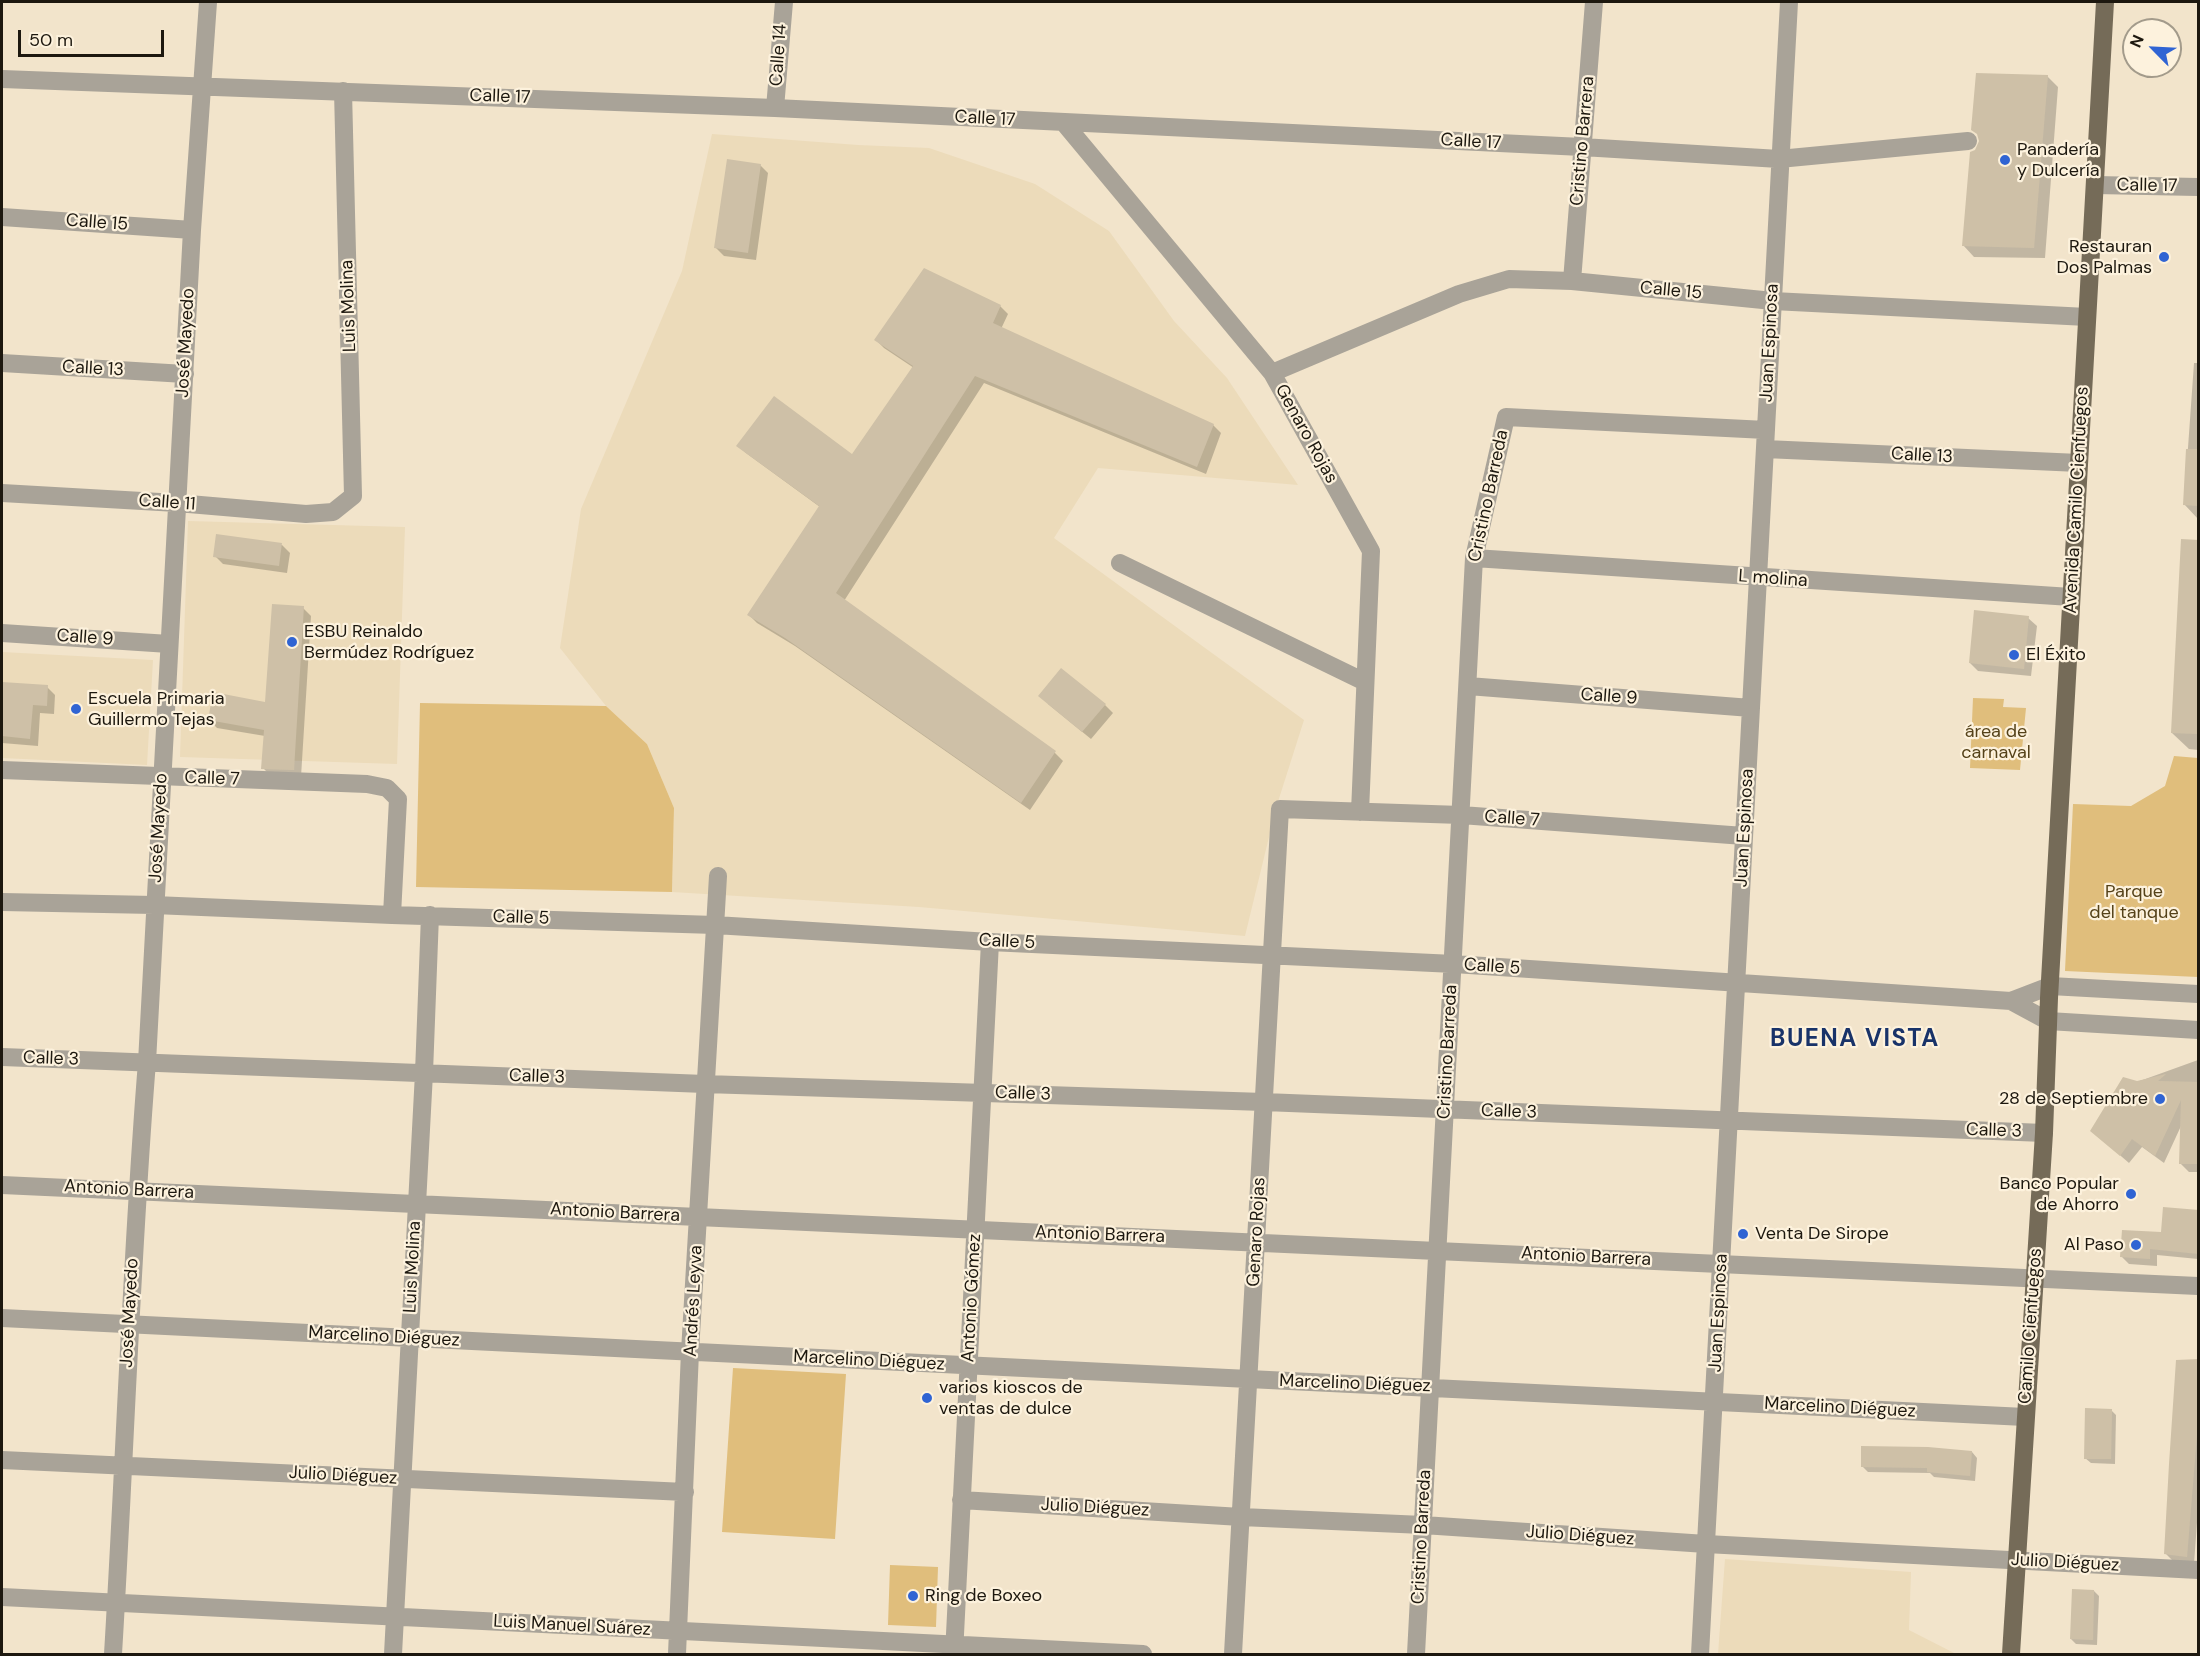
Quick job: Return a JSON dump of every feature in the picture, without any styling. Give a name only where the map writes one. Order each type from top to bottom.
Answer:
[{"type":"main road","name":"Avenida Camilo Cienfuegos","points":[[2049,992],[2105,2]]},
{"type":"main road","name":"Camilo Cienfuegos","points":[[2011,1654],[2033,1278],[2044,1133],[2049,992]]},
{"type":"street","name":"José Mayedo","points":[[113,1654],[129,1324],[147,1062],[192,230],[208,2]]},
{"type":"street","name":"Calle 14","points":[[775,108],[783,2]]},
{"type":"street","name":"Cristino Barrera","points":[[1572,281],[1594,2]]},
{"type":"street","name":"Juan Espinosa","points":[[1700,1654],[1789,2]]},
{"type":"street","name":"Calle 17","points":[[2,79],[775,108],[1582,147],[1779,159],[1968,141]]},
{"type":"street","name":"Luis Molina","points":[[333,512],[353,496],[343,91]]},
{"type":"street","name":"Genaro Rojas","points":[[1064,123],[1272,373],[1371,551],[1360,812]]},
{"type":"street","name":"Calle 17","points":[[2095,185],[2199,187]]},
{"type":"street","name":"Calle 15","points":[[2,217],[192,230]]},
{"type":"street","name":"Calle 15","points":[[1272,373],[1458,294],[1509,279],[1572,281],[1773,301],[2087,317]]},
{"type":"street","name":"Calle 13","points":[[2,363],[185,374]]},
{"type":"street","name":"Cristino Barreda","points":[[1416,1654],[1474,558],[1506,417],[1766,430]]},
{"type":"street","name":"Calle 13","points":[[1765,449],[2079,463]]},
{"type":"street","name":"Calle 11","points":[[2,493],[177,503],[306,514],[333,512]]},
{"type":"street","name":"L molina","points":[[1474,558],[2072,597]]},
{"type":"street","points":[[1120,563],[1365,682]]},
{"type":"street","name":"Calle 9","points":[[2,633],[169,644]]},
{"type":"street","name":"Calle 9","points":[[1468,686],[1751,708]]},
{"type":"street","name":"Calle 7","points":[[2,770],[367,784],[387,788],[398,799],[392,915]]},
{"type":"street","name":"Genaro Rojas","points":[[1233,1654],[1280,809]]},
{"type":"street","name":"Calle 7","points":[[1280,809],[1461,815],[1744,836]]},
{"type":"street","name":"Andrés Leyva","points":[[676,1654],[690,1352],[718,876]]},
{"type":"street","name":"Calle 5","points":[[2,902],[154,905],[714,925],[990,942],[1454,964],[2011,1000],[2049,992]]},
{"type":"street","name":"Luis Molina","points":[[393,1654],[424,1073],[430,915]]},
{"type":"street","name":"Antonio Gómez","points":[[954,1650],[990,942]]},
{"type":"street","points":[[2049,992],[2199,994]]},
{"type":"street","name":"Calle 5","points":[[2011,1000],[2048,1021]]},
{"type":"street","points":[[2048,1021],[2199,1030]]},
{"type":"street","name":"Calle 3","points":[[2,1057],[705,1084],[1264,1102],[2044,1133]]},
{"type":"street","name":"Antonio Barrera","points":[[2,1185],[2199,1286]]},
{"type":"street","name":"Marcelino Diéguez","points":[[2,1318],[2025,1418]]},
{"type":"street","name":"Julio Diéguez","points":[[2,1460],[685,1492]]},
{"type":"street","name":"Julio Diéguez","points":[[961,1500],[1241,1517],[1423,1525],[1706,1544],[2199,1570]]},
{"type":"street","name":"Luis Manuel Suárez","points":[[2,1597],[678,1631],[954,1650],[1143,1654]]},
{"type":"shaded area","points":[[712,134],[929,148],[1035,184],[1109,231],[1174,321],[1227,378],[1298,485],[1098,468],[1054,538],[1304,720],[1276,808],[1245,936],[919,907],[672,892],[674,808],[647,744],[606,706],[560,648],[581,509],[682,271]]},
{"type":"shaded area","name":"ESBU Reinaldo Bermúdez Rodríguez","points":[[188,521],[405,527],[397,764],[180,757]]},
{"type":"shaded area","name":"Escuela Primaria Guillermo Tejas","points":[[2,652],[153,660],[147,765],[2,758]]},
{"type":"shaded area","points":[[1725,1559],[1911,1572],[1909,1630],[1956,1654],[1718,1654]]},
{"type":"green space","name":"área de carnaval","points":[[1973,698],[2004,699],[2003,707],[2026,708],[2020,770],[1970,768]]},
{"type":"green space","points":[[420,703],[606,706],[647,744],[674,808],[672,892],[416,887]]},
{"type":"green space","name":"Parque del tanque","points":[[2174,756],[2198,758],[2198,977],[2065,971],[2073,804],[2131,806],[2165,786]]},
{"type":"green space","points":[[733,1368],[846,1374],[835,1539],[722,1532]]},
{"type":"green space","name":"Ring de Boxeo","points":[[890,1565],[938,1567],[936,1627],[888,1625]]},
{"type":"building","name":"Panadería y Dulcería","points":[[1976,73],[2048,75],[2034,248],[1962,246],[1970,152],[1975,150],[1979,141],[1977,134],[1971,130]]},
{"type":"building","points":[[727,159],[761,164],[748,253],[714,248]]},
{"type":"building","points":[[924,268],[1001,305],[993,323],[1214,424],[1197,467],[975,376],[836,593],[1056,751],[1021,803],[785,638],[747,615],[819,506],[736,446],[774,396],[852,454],[913,366],[874,340]]},
{"type":"building","points":[[2186,449],[2199,449],[2199,506],[2183,505]]},
{"type":"building","points":[[216,534],[282,543],[279,566],[213,557]]},
{"type":"building","points":[[2181,539],[2199,540],[2198,734],[2171,733]]},
{"type":"building","points":[[272,604],[304,606],[294,770],[261,769],[264,730],[208,720],[213,692],[265,702]]},
{"type":"building","points":[[1974,610],[2029,616],[2024,669],[1969,663]]},
{"type":"building","points":[[1061,668],[1106,704],[1082,732],[1038,696]]},
{"type":"building","points":[[2,682],[48,685],[47,706],[33,705],[30,739],[2,736]]},
{"type":"building","points":[[2166,1074],[2158,1081],[2199,1082],[2199,1164],[2179,1164],[2181,1100],[2155,1156],[2132,1139],[2120,1156],[2090,1131],[2123,1077],[2137,1081]]},
{"type":"building","points":[[2163,1207],[2199,1210],[2199,1254],[2150,1249],[2150,1259],[2120,1257],[2122,1230],[2161,1232]]},
{"type":"building","points":[[2199,1359],[2199,1410],[2187,1557],[2164,1554],[2169,1464],[2176,1360]]},
{"type":"building","points":[[2085,1408],[2112,1409],[2111,1459],[2084,1459]]},
{"type":"building","points":[[1861,1446],[1928,1447],[1972,1451],[1970,1476],[1927,1472],[1927,1468],[1861,1467]]},
{"type":"building","points":[[2072,1589],[2094,1590],[2093,1640],[2070,1639]]},
{"type":"place","name":"Panadería y Dulcería","points":[[2005,160]]},
{"type":"place","name":"Restauran Dos Palmas","points":[[2164,257]]},
{"type":"place","name":"ESBU Reinaldo Bermúdez Rodríguez","points":[[292,642]]},
{"type":"place","name":"El Éxito","points":[[2014,655]]},
{"type":"place","name":"Escuela Primaria Guillermo Tejas","points":[[76,709]]},
{"type":"place","name":"28 de Septiembre","points":[[2160,1099]]},
{"type":"place","name":"Banco Popular de Ahorro","points":[[2131,1194]]},
{"type":"place","name":"Venta De Sirope","points":[[1743,1234]]},
{"type":"place","name":"Al Paso","points":[[2136,1245]]},
{"type":"place","name":"varios kioscos de ventas de dulce","points":[[927,1398]]},
{"type":"place","name":"Ring de Boxeo","points":[[913,1596]]},
{"type":"district","name":"BUENA VISTA","points":[[1855,1040]]}]
